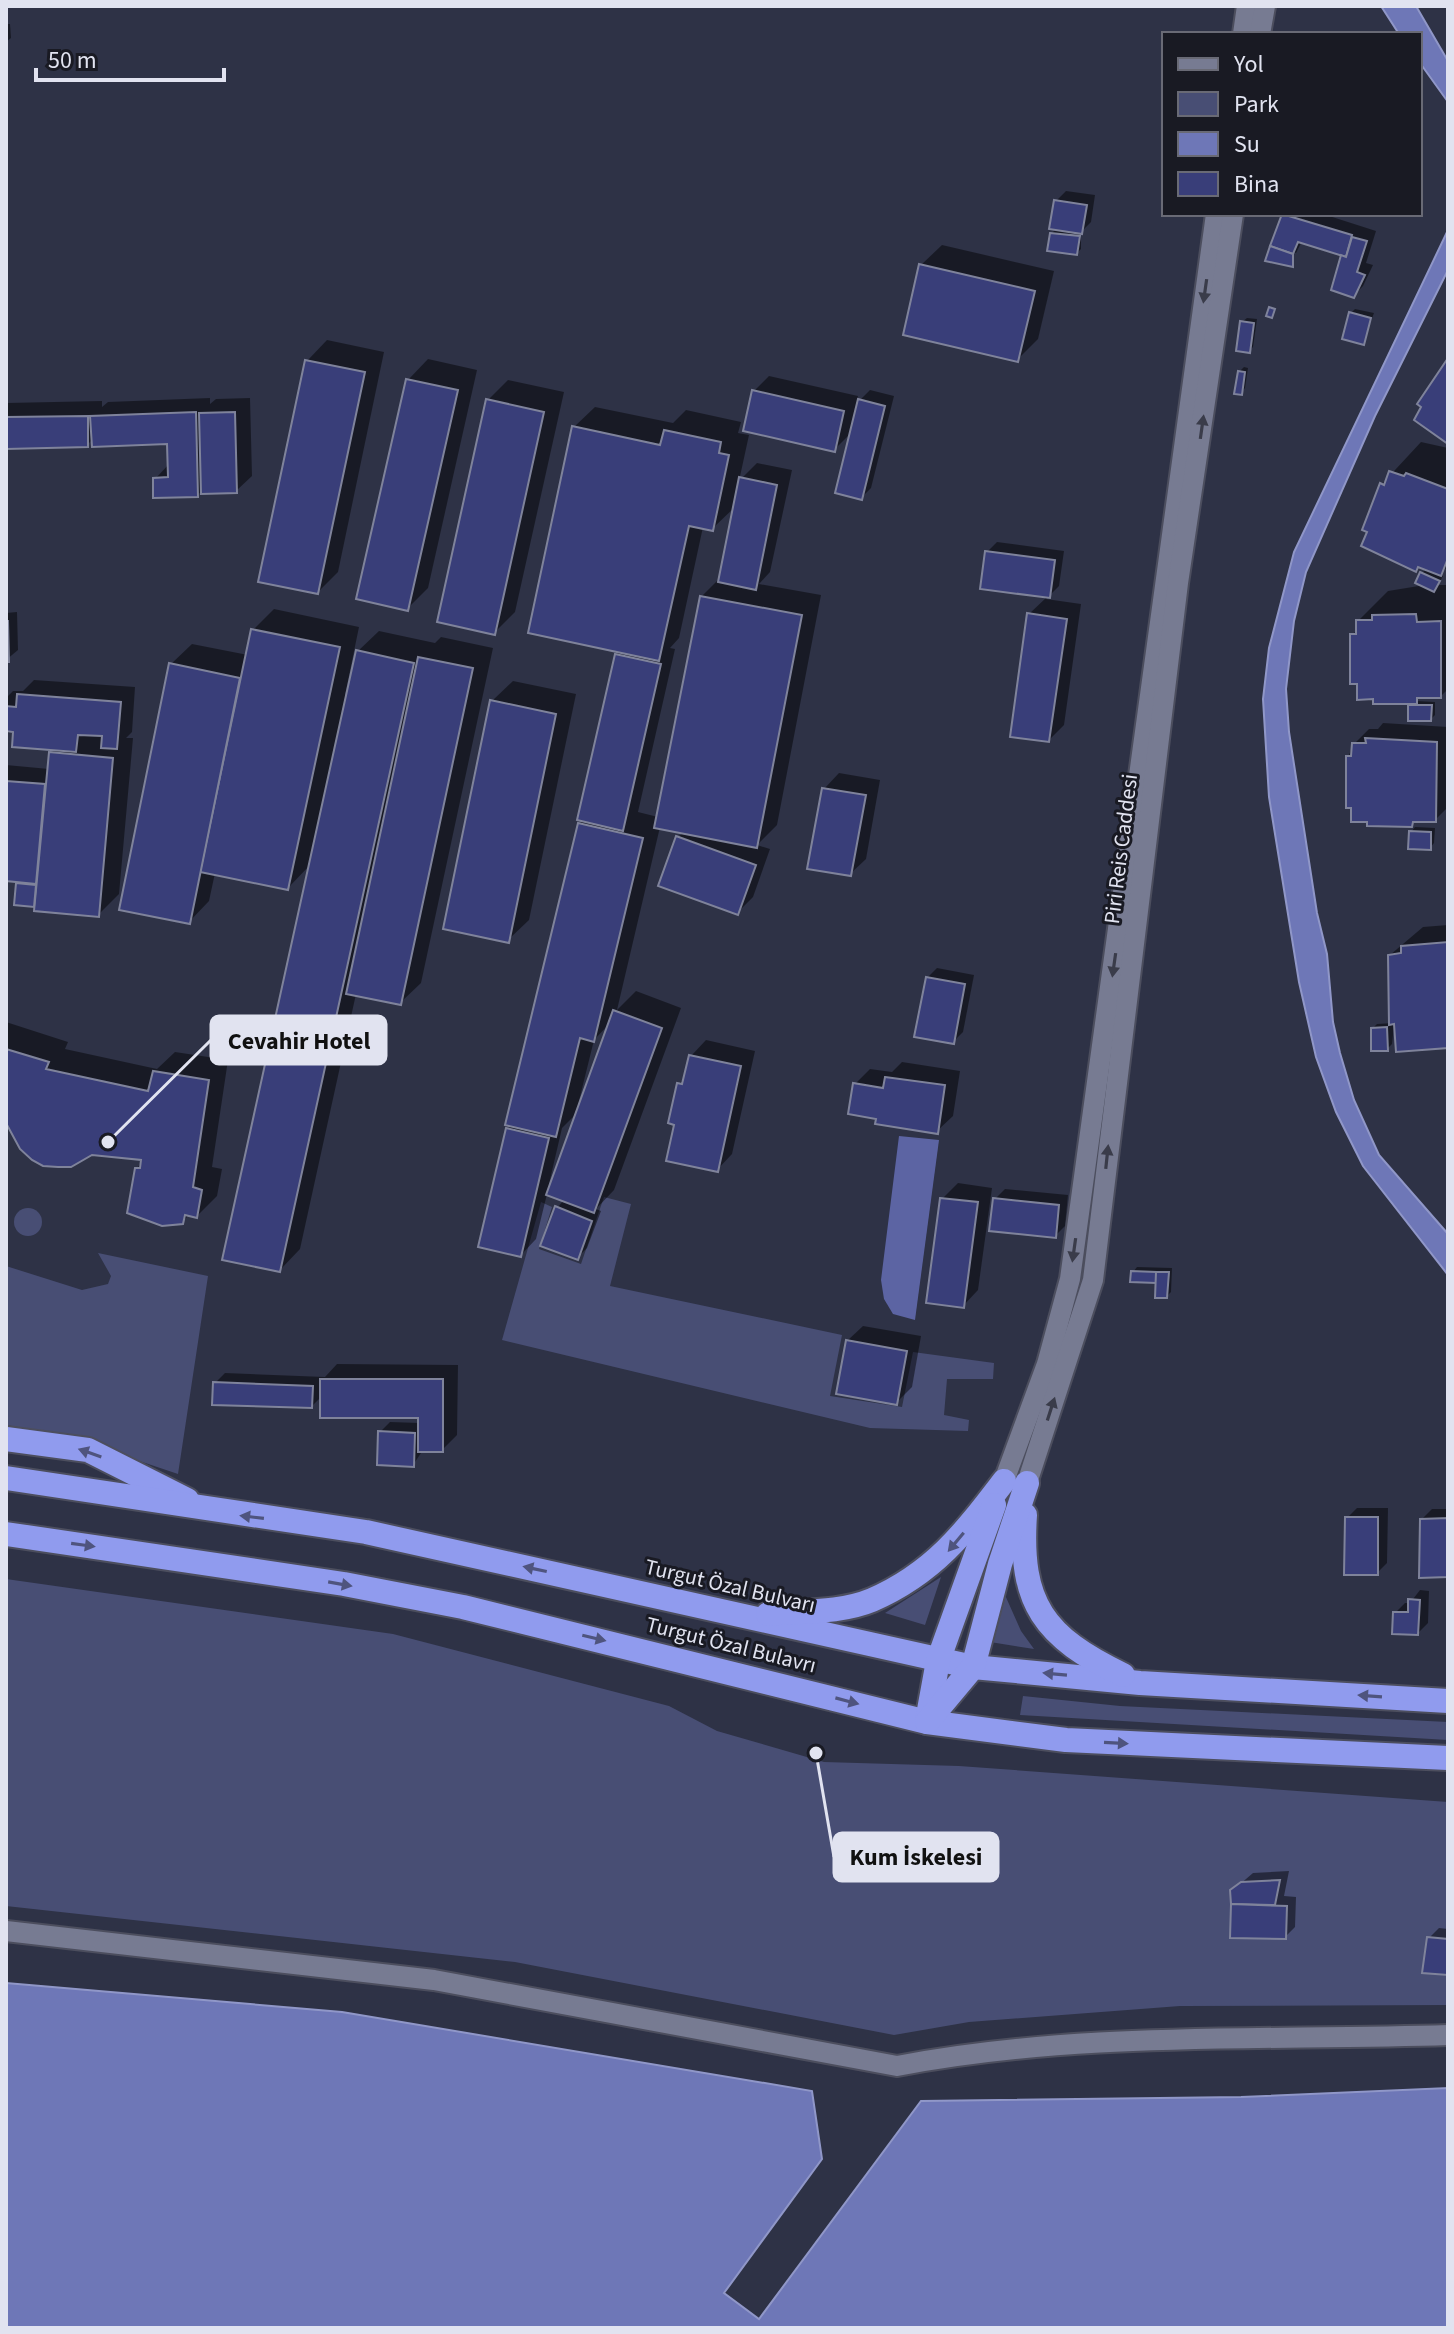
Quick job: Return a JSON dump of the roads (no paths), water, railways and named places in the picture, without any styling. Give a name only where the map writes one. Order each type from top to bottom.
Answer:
[{"type":"highway","points":[[6,1439],[88,1450],[211,1512]]},
{"type":"highway","name":"Turgut Özal Bulvarı","points":[[6,1478],[211,1512],[366,1532],[973,1667],[1140,1683],[1448,1701]]},
{"type":"highway","points":[[748,1615],[834,1608],[871,1600],[946,1553],[1015,1482]]},
{"type":"highway","points":[[927,1722],[938,1661],[1015,1482]]},
{"type":"highway","points":[[927,1722],[973,1667],[1000,1564],[1015,1482]]},
{"type":"highway","points":[[1015,1482],[1023,1558],[1036,1606],[1045,1622],[1067,1644],[1140,1683]]},
{"type":"highway","name":"Turgut Özal Bulavrı","points":[[6,1534],[344,1584],[463,1607],[743,1673],[927,1722],[1066,1740],[1448,1758]]},
{"type":"main road","points":[[1243,32],[1247,6]]},
{"type":"main road","points":[[1260,32],[1265,6]]},
{"type":"main road","name":"Piri Reis Caddesi","points":[[1015,1482],[1070,1279],[1216,216]]},
{"type":"main road","name":"Piri Reis Caddesi","points":[[1015,1482],[1093,1280],[1178,583],[1233,216]]},
{"type":"main road","points":[[6,1931],[434,1980],[897,2066],[969,2054],[1134,2040],[1448,2035]]},
{"type":"water","points":[[1381,6],[1416,6],[1448,61],[1448,102],[1422,66],[1422,32],[1398,32]]},
{"type":"water","points":[[1448,230],[1448,270],[1375,416],[1306,572],[1294,621],[1286,689],[1289,732],[1317,913],[1327,954],[1333,1022],[1340,1053],[1354,1100],[1379,1155],[1448,1234],[1448,1275],[1363,1166],[1336,1112],[1316,1057],[1299,982],[1269,797],[1263,699],[1269,648],[1294,552]]},
{"type":"water","points":[[6,1983],[342,2012],[812,2091],[822,2159],[724,2293],[759,2319],[921,2101],[1241,2097],[1448,2088],[1448,2328],[6,2328]]},
{"type":"place","name":"Cevahir Hotel","points":[[108,1142]]},
{"type":"place","name":"Kum İskelesi","points":[[816,1753]]}]
